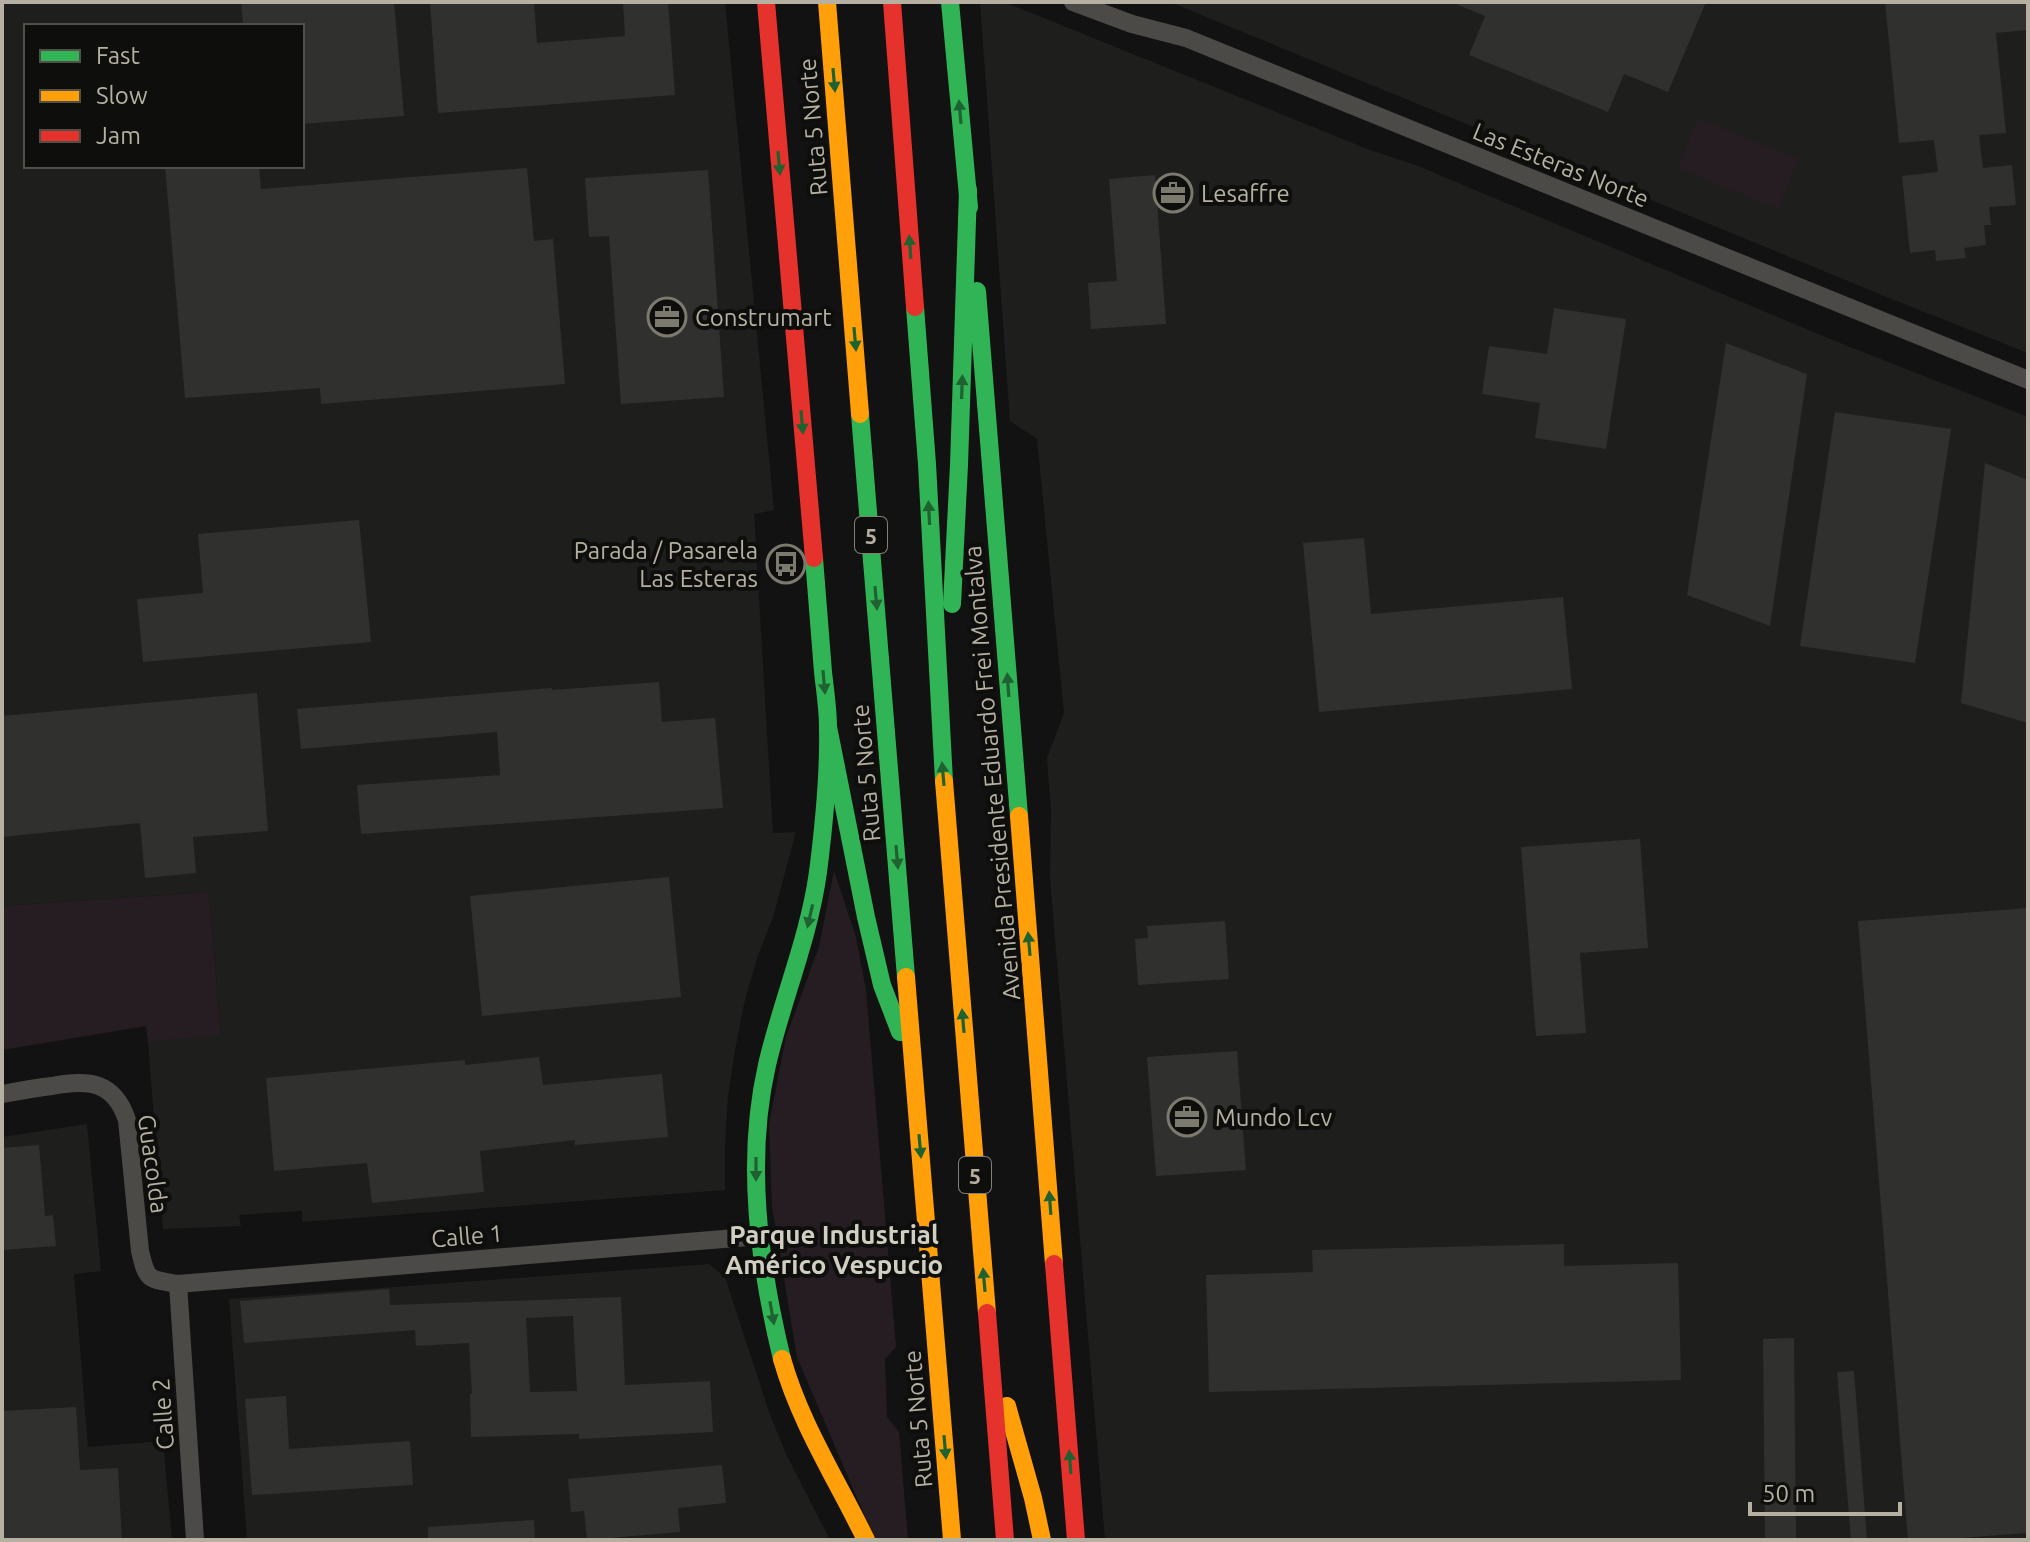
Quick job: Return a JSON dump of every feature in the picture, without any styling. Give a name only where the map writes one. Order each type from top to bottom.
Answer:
[{"type":"main road","points":[[766,2],[828,727],[882,985],[914,1069]]},
{"type":"main road","name":"Ruta 5 Norte","points":[[827,2],[951,1536]]},
{"type":"main road","name":"5","points":[[892,2],[927,464],[940,730],[1005,1540]]},
{"type":"main road","name":"Avenida Presidente Eduardo Frei Montalva","points":[[950,2],[976,277],[1076,1540]]},
{"type":"main road","points":[[940,730],[957,508],[968,190]]},
{"type":"main road","points":[[828,727],[824,812],[815,891],[803,945],[770,1053],[759,1111],[755,1163],[760,1236],[775,1328],[790,1385],[866,1540]]},
{"type":"main road","points":[[990,1358],[1021,1451],[1042,1540]]},
{"type":"street","name":"Las Esteras Norte","points":[[1073,2],[1132,24],[1186,38],[2028,380]]},
{"type":"street","name":"Guacolda","points":[[2,1094],[84,1082],[102,1087],[118,1101],[127,1120],[144,1270],[153,1280],[178,1284]]},
{"type":"street","name":"Calle 1","points":[[178,1284],[760,1236]]},
{"type":"street","name":"Calle 2","points":[[178,1284],[195,1540]]},
{"type":"shaded area","points":[[2,2],[725,2],[774,510],[754,514],[773,833],[796,832],[773,917],[744,1004],[728,1096],[725,1190],[302,1222],[302,1211],[239,1215],[241,1226],[163,1229],[148,1042],[221,1034],[209,892],[2,906]]},
{"type":"shaded area","points":[[980,2],[1004,2],[1370,150],[1418,166],[1830,339],[2028,417],[2028,1540],[1105,1540],[1050,879],[1051,811],[1047,758],[1064,713],[1037,439],[1010,421]]},
{"type":"shaded area","points":[[1170,2],[2028,2],[2028,353],[1894,300]]},
{"type":"shaded area","points":[[1698,118],[1799,159],[1778,209],[1678,168]]},
{"type":"shaded area","points":[[834,871],[856,937],[866,990],[896,1347],[885,1359],[887,1417],[899,1432],[908,1540],[875,1540],[797,1357],[772,1206],[769,1124],[786,1037],[819,947]]},
{"type":"shaded area","points":[[209,892],[221,1035],[148,1042],[146,1026],[2,1050],[2,906]]},
{"type":"shaded area","points":[[87,1124],[101,1271],[74,1274],[88,1447],[163,1441],[172,1540],[2,1540],[2,1137]]},
{"type":"shaded area","points":[[709,1264],[725,1277],[769,1412],[786,1454],[830,1540],[247,1540],[229,1299]]},
{"type":"building","points":[[241,2],[394,2],[404,116],[304,124],[304,24],[243,24]]},
{"type":"building","points":[[430,2],[534,2],[537,43],[625,36],[623,2],[668,2],[675,95],[438,113]]},
{"type":"building","points":[[1451,2],[1706,2],[1668,92],[1624,74],[1608,112],[1469,55],[1485,16]]},
{"type":"building","points":[[1885,2],[2028,2],[2028,30],[1996,33],[2006,133],[1979,135],[1983,168],[2012,165],[2016,205],[1989,207],[1991,225],[1984,225],[1986,245],[1964,248],[1966,258],[1936,261],[1935,250],[1910,253],[1902,176],[1938,172],[1934,140],[1899,143]]},
{"type":"building","points":[[165,168],[259,168],[261,189],[527,168],[534,241],[553,239],[565,384],[321,404],[320,388],[185,398]]},
{"type":"building","name":"Construmart","points":[[708,170],[724,397],[621,404],[609,236],[589,237],[585,178]]},
{"type":"building","points":[[1155,175],[1166,324],[1091,329],[1088,283],[1117,281],[1109,179]]},
{"type":"building","points":[[1554,308],[1626,319],[1606,449],[1535,438],[1540,403],[1482,394],[1489,346],[1547,354]]},
{"type":"building","points":[[1726,343],[1807,374],[1770,626],[1687,595]]},
{"type":"building","points":[[1835,412],[1951,429],[1915,663],[1800,646]]},
{"type":"building","points":[[1985,463],[2028,480],[2028,723],[1961,703]]},
{"type":"building","points":[[359,520],[371,642],[143,662],[137,599],[203,593],[198,534]]},
{"type":"building","points":[[1364,538],[1371,614],[1563,597],[1572,689],[1319,712],[1303,543]]},
{"type":"building","points":[[659,682],[662,722],[715,718],[723,808],[361,834],[357,785],[500,775],[497,732],[301,749],[297,709]]},
{"type":"building","points":[[257,693],[268,831],[193,837],[196,873],[145,878],[140,823],[2,837],[2,716]]},
{"type":"building","points":[[1640,839],[1648,948],[1580,953],[1586,1033],[1536,1036],[1521,847]]},
{"type":"building","points":[[669,877],[681,997],[482,1016],[470,896]]},
{"type":"building","points":[[2028,908],[2028,1533],[1908,1540],[1858,921]]},
{"type":"building","points":[[1225,921],[1229,979],[1138,985],[1135,939],[1148,938],[1147,926]]},
{"type":"building","points":[[1237,1051],[1246,1170],[1156,1176],[1147,1057]]},
{"type":"building","points":[[539,1057],[543,1085],[662,1074],[668,1137],[575,1145],[575,1140],[480,1151],[484,1192],[372,1203],[367,1163],[274,1171],[266,1078],[465,1060],[465,1065]]},
{"type":"building","points":[[39,1145],[45,1216],[53,1215],[56,1246],[2,1250],[2,1148]]},
{"type":"building","points":[[1564,1244],[1564,1266],[1678,1263],[1681,1380],[1209,1392],[1206,1275],[1313,1272],[1312,1250]]},
{"type":"building","points":[[389,1289],[390,1305],[621,1297],[625,1385],[710,1381],[713,1432],[579,1439],[579,1434],[471,1437],[469,1343],[416,1346],[415,1330],[244,1343],[240,1301]],"holes":[[[573,1316],[577,1391],[530,1392],[526,1318]]]},
{"type":"building","points":[[1794,1338],[1796,1540],[1765,1540],[1763,1339]]},
{"type":"building","points":[[1854,1371],[1867,1540],[1851,1540],[1837,1372]]},
{"type":"building","points":[[286,1396],[289,1449],[410,1441],[413,1485],[252,1495],[245,1399]]},
{"type":"building","points":[[76,1407],[80,1470],[118,1468],[122,1540],[2,1540],[2,1411]]},
{"type":"building","points":[[722,1465],[726,1503],[678,1508],[680,1532],[587,1540],[584,1511],[571,1512],[568,1479]]},
{"type":"building","points":[[534,1520],[535,1540],[428,1540],[428,1527]]},
{"type":"traffic: fast","points":[[950,2],[969,207]]},
{"type":"traffic: fast","points":[[952,604],[968,190]]},
{"type":"traffic: fast","points":[[977,291],[1019,816]]},
{"type":"traffic: fast","points":[[915,307],[944,781]]},
{"type":"traffic: fast","points":[[860,414],[906,977]]},
{"type":"traffic: fast","points":[[782,1359],[761,1250],[757,1138],[767,1065],[814,897],[824,818],[828,720],[814,558]]},
{"type":"traffic: fast","points":[[828,727],[882,985],[900,1032]]},
{"type":"traffic: slow","points":[[827,2],[860,414]]},
{"type":"traffic: slow","points":[[944,781],[987,1313]]},
{"type":"traffic: slow","points":[[1019,816],[1054,1264]]},
{"type":"traffic: slow","points":[[906,977],[952,1540]]},
{"type":"traffic: slow","points":[[782,1359],[809,1429],[866,1540]]},
{"type":"traffic: slow","points":[[1007,1406],[1042,1540]]},
{"type":"traffic: jam","points":[[766,2],[814,558]]},
{"type":"traffic: jam","points":[[892,2],[915,307]]},
{"type":"traffic: jam","points":[[1054,1264],[1076,1540]]},
{"type":"traffic: jam","points":[[987,1313],[1005,1540]]},
{"type":"place","name":"Lesaffre","points":[[1173,193]]},
{"type":"place","name":"Construmart","points":[[667,317]]},
{"type":"place","name":"Parada / Pasarela Las Esteras","points":[[786,564]]},
{"type":"place","name":"Mundo Lcv","points":[[1187,1117]]},
{"type":"district","name":"Parque Industrial Américo Vespucio","points":[[834,1249]]}]
